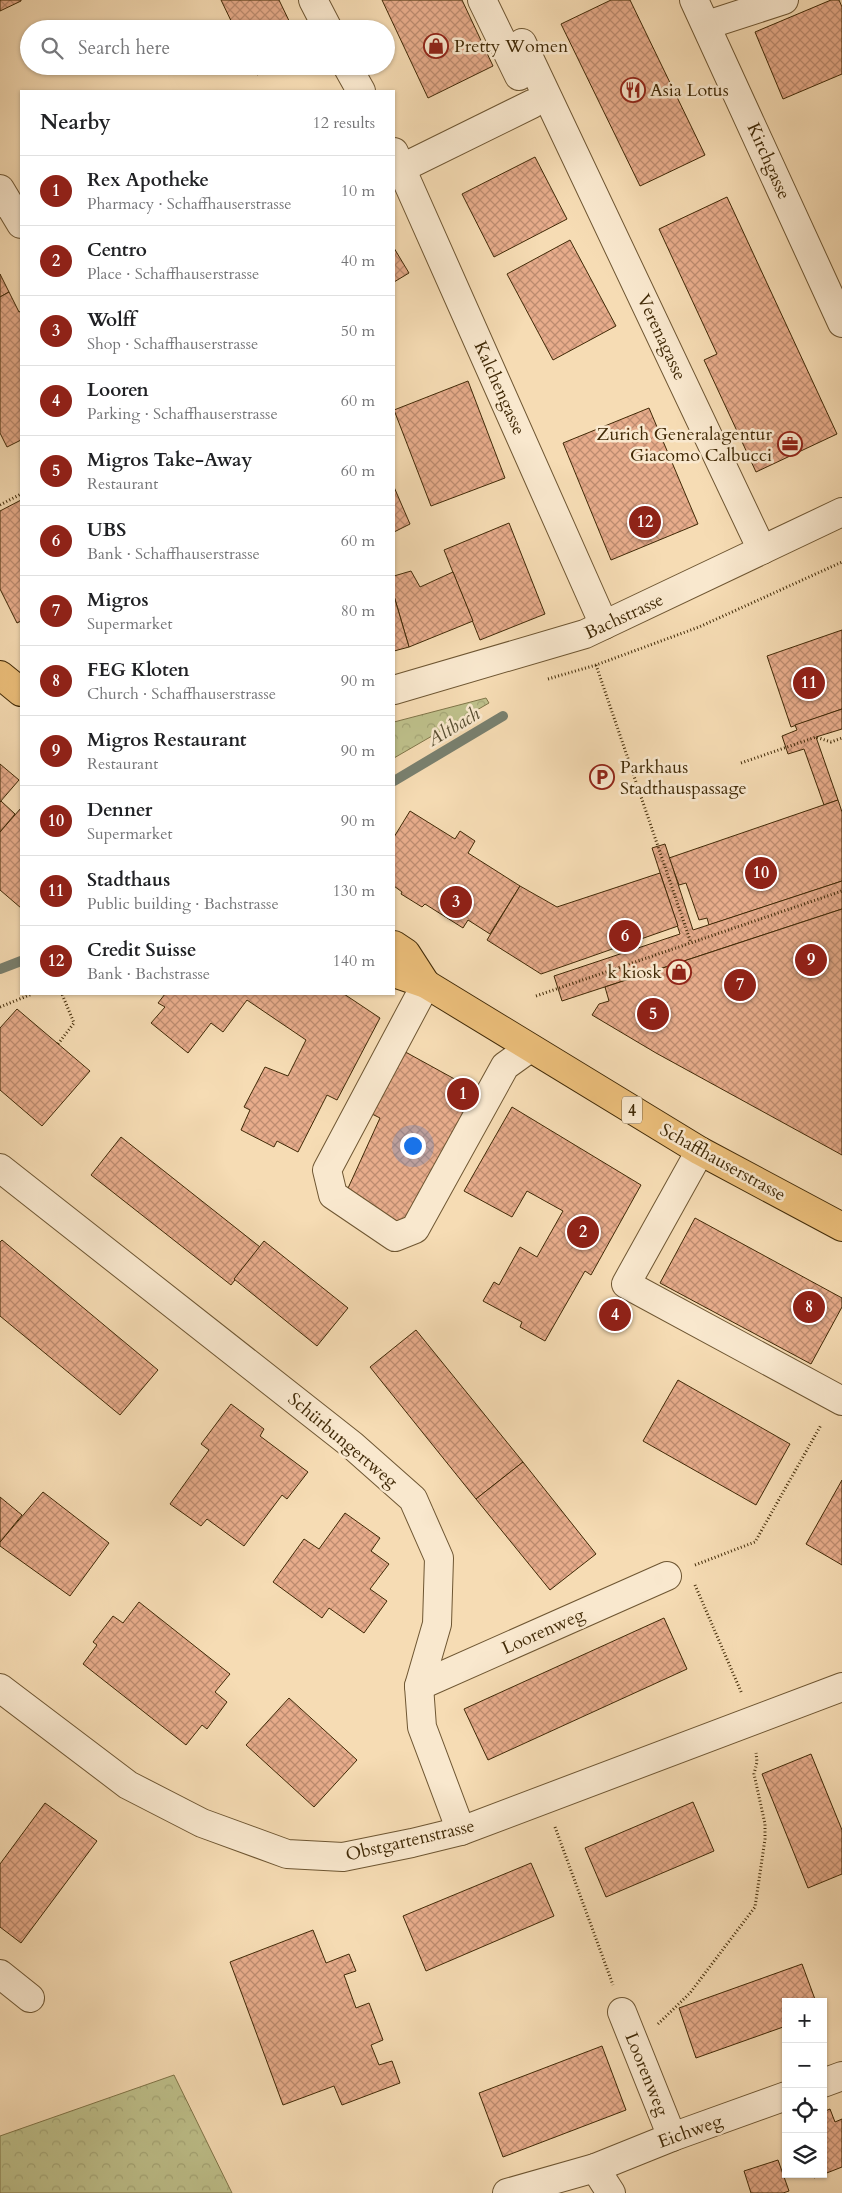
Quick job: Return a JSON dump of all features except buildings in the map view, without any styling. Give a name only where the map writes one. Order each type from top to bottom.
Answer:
[{"type":"main road","points":[[0,675],[20,691]]},
{"type":"main road","name":"Schaffhauserstrasse","points":[[395,946],[406,953],[426,984]]},
{"type":"main road","name":"Schaffhauserstrasse","points":[[395,973],[426,984],[700,1151],[842,1227]]},
{"type":"street","points":[[314,0],[324,20]]},
{"type":"street","points":[[482,0],[532,104],[544,120],[562,125]]},
{"type":"street","name":"Kirchgasse","points":[[694,0],[842,323]]},
{"type":"street","points":[[707,25],[784,0]]},
{"type":"street","name":"Verenagasse","points":[[522,43],[762,550]]},
{"type":"street","points":[[352,75],[360,90]]},
{"type":"street","points":[[398,160],[532,104]]},
{"type":"street","name":"Kalchengasse","points":[[398,160],[595,630]]},
{"type":"street","points":[[0,189],[20,222]]},
{"type":"street","name":"Bachstrasse","points":[[395,690],[595,630],[842,512]]},
{"type":"street","points":[[426,984],[327,1170],[333,1195],[395,1237],[415,1229],[505,1066],[530,1048]]},
{"type":"street","points":[[700,1151],[626,1284],[839,1400]]},
{"type":"street","name":"Schürbungertweg","points":[[0,1168],[352,1444],[413,1499],[439,1558],[437,1624],[419,1686],[422,1727],[461,1831]]},
{"type":"street","name":"Loorenweg","points":[[419,1686],[677,1572]]},
{"type":"street","name":"Obstgartenstrasse","points":[[0,1688],[128,1785],[202,1823],[287,1854],[343,1856],[412,1843],[461,1831],[842,1687]]},
{"type":"street","points":[[0,1974],[30,1998]]},
{"type":"street","name":"Loorenweg","points":[[622,2012],[672,2137]]},
{"type":"street","points":[[827,2082],[842,2076]]},
{"type":"street","name":"Eichweg","points":[[507,2193],[595,2168],[672,2137],[782,2097]]},
{"type":"street","points":[[595,2168],[610,2193]]},
{"type":"path","points":[[0,505],[20,495]]},
{"type":"path","points":[[595,630],[690,944]]},
{"type":"path","points":[[741,763],[816,737],[831,742],[842,738]]},
{"type":"path","points":[[536,996],[842,891]]},
{"type":"path","points":[[0,1007],[30,995]]},
{"type":"path","points":[[58,1044],[74,1023],[62,995]]},
{"type":"path","points":[[632,2038],[654,2028],[690,1993],[755,1907],[765,1839],[765,1824],[754,1774],[757,1762],[754,1721],[677,1572],[755,1542],[839,1400]]},
{"type":"path","points":[[564,1851],[613,1985]]},
{"type":"green space","points":[[486,698],[489,703],[395,757],[395,722]]},
{"type":"green space","points":[[174,2075],[232,2193],[0,2193],[0,2136]]},
{"type":"waterway","name":"Altbach","points":[[395,780],[503,716]]},
{"type":"waterway","name":"Altbach","points":[[0,969],[20,961]]},
{"type":"place","name":"Pretty Women","points":[[436,46]]},
{"type":"place","name":"Asia Lotus","points":[[633,90]]},
{"type":"place","name":"Zurich Generalagentur Giacomo Calbucci","points":[[790,444]]},
{"type":"place","name":"Credit Suisse","points":[[645,522]]},
{"type":"place","name":"Stadthaus","points":[[809,683]]},
{"type":"place","name":"Parkhaus Stadthauspassage","points":[[602,777]]},
{"type":"place","name":"Denner","points":[[761,873]]},
{"type":"place","name":"Wolff","points":[[456,902]]},
{"type":"place","name":"UBS","points":[[625,936]]},
{"type":"place","name":"Migros Restaurant","points":[[811,960]]},
{"type":"place","name":"k kiosk","points":[[679,972]]},
{"type":"place","name":"Migros","points":[[740,985]]},
{"type":"place","name":"Migros Take-Away","points":[[653,1014]]},
{"type":"place","name":"Rex Apotheke","points":[[463,1094]]},
{"type":"place","name":"Centro","points":[[583,1232]]},
{"type":"place","name":"FEG Kloten","points":[[809,1307]]},
{"type":"place","name":"Looren","points":[[615,1315]]}]
